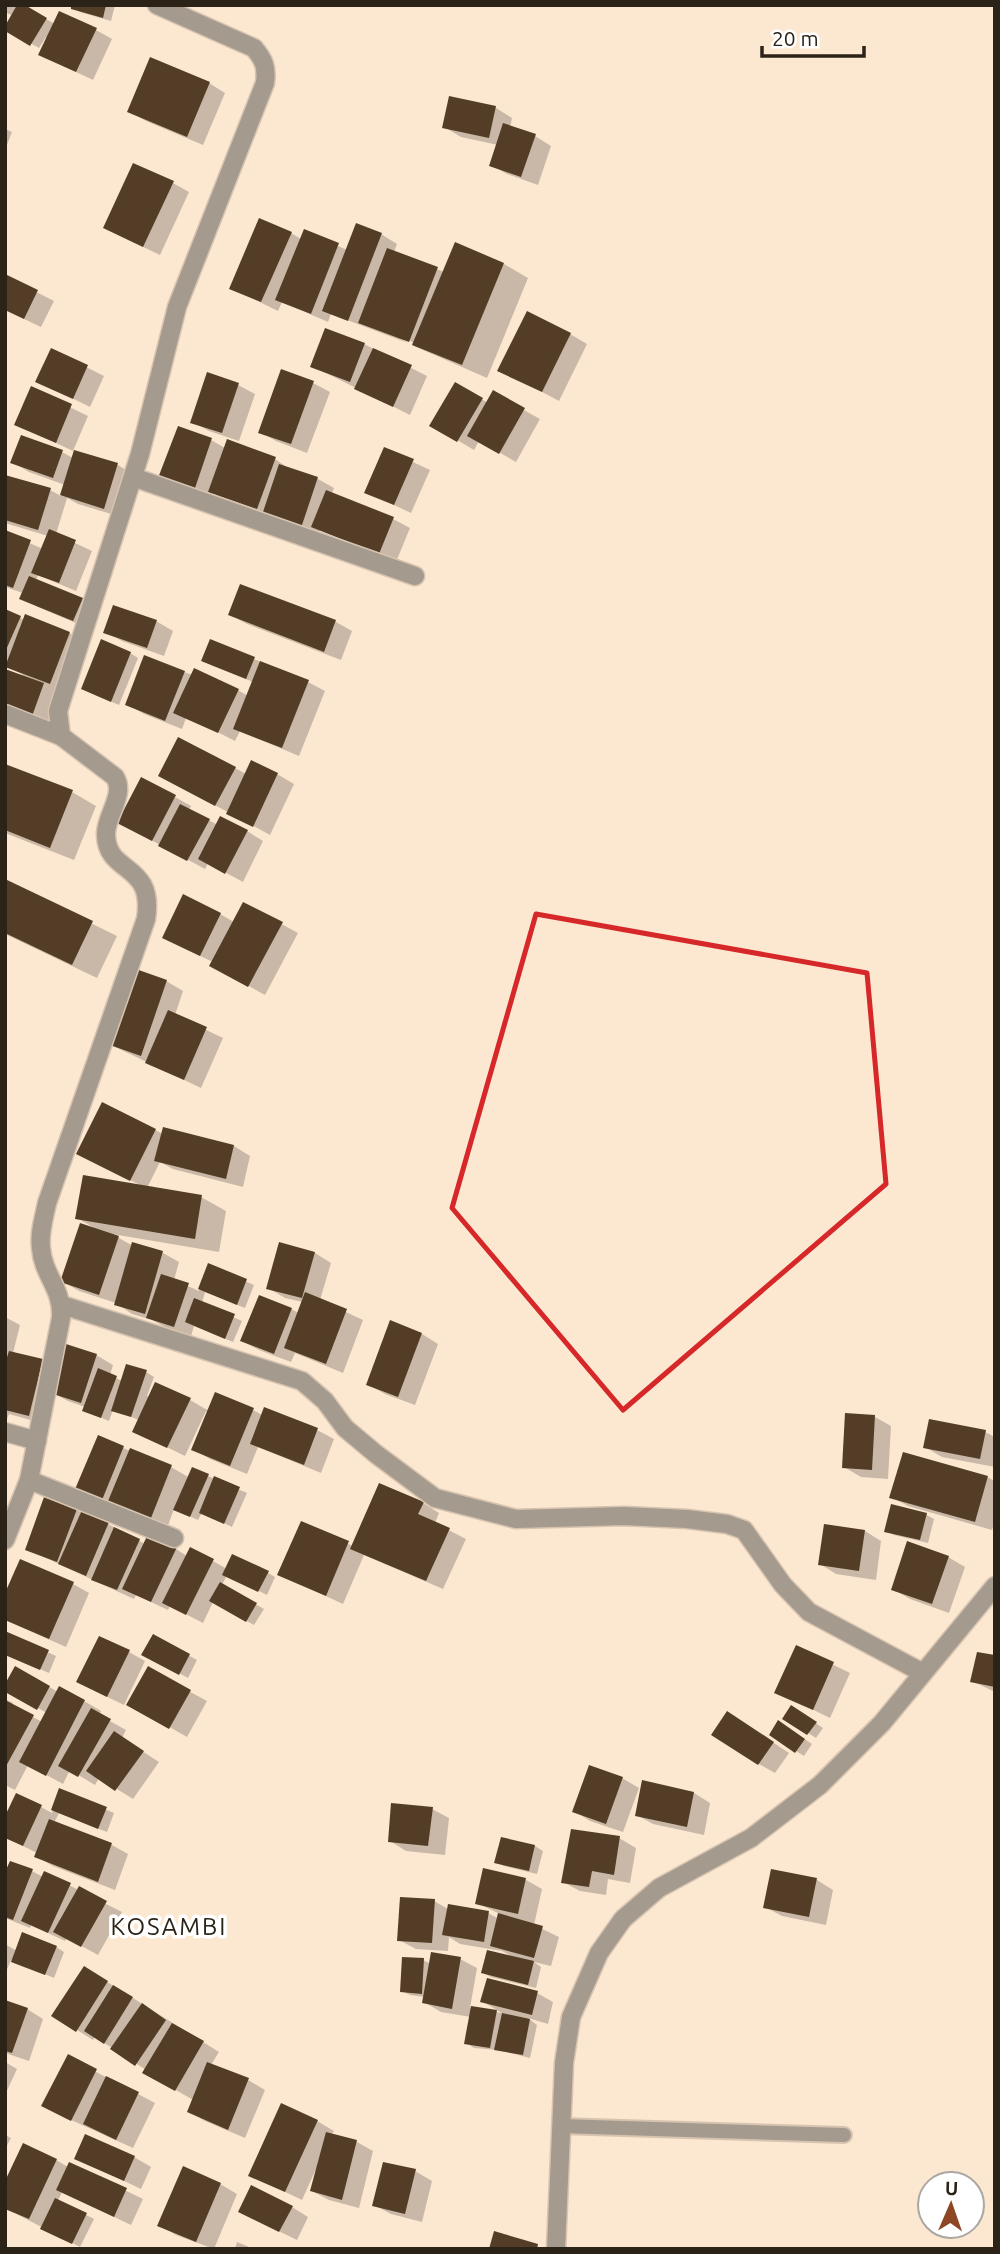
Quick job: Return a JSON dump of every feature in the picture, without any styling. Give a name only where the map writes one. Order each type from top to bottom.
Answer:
[{"type":"street","points":[[61,736],[58,711],[133,477],[177,307],[265,83],[267,68],[254,48],[157,5]]},
{"type":"street","points":[[133,477],[415,576]]},
{"type":"street","points":[[5,714],[61,736],[114,777],[118,783],[118,792],[105,833],[108,848],[117,862],[137,876],[147,893],[148,905],[146,919],[47,1203],[41,1249],[62,1305],[29,1480],[5,1540]]},
{"type":"street","points":[[62,1305],[302,1381],[325,1401],[345,1428],[436,1498],[516,1519],[624,1516],[687,1518],[727,1524],[744,1530],[782,1585],[809,1612],[923,1673]]},
{"type":"street","points":[[5,1432],[37,1441]]},
{"type":"street","points":[[29,1480],[174,1538]]},
{"type":"street","points":[[556,2249],[564,2063],[571,2017],[599,1953],[623,1919],[659,1888],[751,1838],[820,1785],[883,1723],[995,1586]]},
{"type":"lane","points":[[561,2126],[844,2135]]},
{"type":"highlighted area","points":[[536,914],[867,973],[886,1184],[623,1410],[452,1208]]},
{"type":"building","points":[[17,5],[25,5],[47,18],[30,46],[5,31]]},
{"type":"building","points":[[71,5],[106,5],[103,18],[71,9]]},
{"type":"building","points":[[59,11],[97,28],[76,72],[38,55]]},
{"type":"building","points":[[150,57],[210,82],[187,137],[127,112]]},
{"type":"building","points":[[449,96],[496,106],[489,138],[442,128]]},
{"type":"building","points":[[503,123],[536,134],[521,177],[489,166]]},
{"type":"building","points":[[133,163],[174,181],[143,247],[103,228]]},
{"type":"building","points":[[259,218],[292,232],[261,302],[229,289]]},
{"type":"building","points":[[356,223],[382,233],[348,321],[322,311]]},
{"type":"building","points":[[304,229],[339,243],[311,314],[275,300]]},
{"type":"building","points":[[455,242],[504,263],[462,365],[412,345]]},
{"type":"building","points":[[387,248],[438,267],[409,342],[358,323]]},
{"type":"building","points":[[5,274],[38,290],[24,319],[5,310]]},
{"type":"building","points":[[527,311],[571,333],[542,392],[497,371]]},
{"type":"building","points":[[325,328],[365,343],[350,382],[310,367]]},
{"type":"building","points":[[51,348],[88,365],[73,399],[35,382]]},
{"type":"building","points":[[373,348],[412,365],[393,407],[354,389]]},
{"type":"building","points":[[281,369],[314,381],[291,444],[258,433]]},
{"type":"building","points":[[207,372],[239,383],[222,433],[190,423]]},
{"type":"building","points":[[455,382],[483,398],[457,442],[429,426]]},
{"type":"building","points":[[31,386],[72,404],[56,443],[14,425]]},
{"type":"building","points":[[493,390],[525,408],[499,454],[467,436]]},
{"type":"building","points":[[178,426],[212,438],[194,491],[158,478]]},
{"type":"building","points":[[21,435],[63,450],[53,478],[10,463]]},
{"type":"building","points":[[227,439],[276,457],[257,509],[208,492]]},
{"type":"building","points":[[384,447],[414,459],[394,505],[364,493]]},
{"type":"building","points":[[74,450],[118,463],[104,509],[60,495]]},
{"type":"building","points":[[279,464],[318,477],[301,528],[262,515]]},
{"type":"building","points":[[5,475],[51,488],[38,530],[5,520]]},
{"type":"building","points":[[326,490],[394,517],[379,554],[311,527]]},
{"type":"building","points":[[49,529],[76,540],[59,583],[31,573]]},
{"type":"building","points":[[5,530],[31,540],[13,588],[5,585]]},
{"type":"building","points":[[29,576],[83,598],[73,621],[19,599]]},
{"type":"building","points":[[240,584],[336,620],[324,652],[228,615]]},
{"type":"building","points":[[113,605],[157,620],[147,648],[103,633]]},
{"type":"building","points":[[5,609],[21,616],[5,652]]},
{"type":"building","points":[[25,614],[70,632],[50,684],[5,667]]},
{"type":"building","points":[[101,639],[131,652],[111,702],[81,689]]},
{"type":"building","points":[[210,639],[255,657],[246,679],[201,661]]},
{"type":"building","points":[[144,655],[185,671],[165,721],[125,705]]},
{"type":"building","points":[[260,661],[309,680],[282,748],[233,729]]},
{"type":"building","points":[[194,668],[239,689],[218,733],[173,713]]},
{"type":"building","points":[[5,669],[44,683],[31,719],[5,709]]},
{"type":"building","points":[[178,737],[236,767],[215,806],[158,776]]},
{"type":"building","points":[[251,760],[278,773],[253,827],[226,814]]},
{"type":"building","points":[[5,764],[73,790],[50,848],[5,830]]},
{"type":"building","points":[[141,777],[176,795],[152,841],[117,823]]},
{"type":"building","points":[[180,804],[210,819],[187,861],[158,846]]},
{"type":"building","points":[[220,816],[248,830],[225,874],[198,859]]},
{"type":"building","points":[[5,879],[93,921],[72,965],[5,933]]},
{"type":"building","points":[[183,894],[221,913],[200,956],[162,938]]},
{"type":"building","points":[[243,902],[283,922],[248,987],[209,966]]},
{"type":"building","points":[[133,968],[167,980],[141,1056],[107,1044]]},
{"type":"building","points":[[168,1010],[207,1027],[184,1080],[145,1063]]},
{"type":"building","points":[[102,1102],[156,1129],[130,1181],[76,1154]]},
{"type":"building","points":[[163,1127],[234,1145],[226,1179],[154,1161]]},
{"type":"building","points":[[83,1175],[202,1195],[195,1239],[75,1219]]},
{"type":"building","points":[[80,1223],[119,1236],[99,1295],[60,1282]]},
{"type":"building","points":[[132,1242],[163,1251],[145,1314],[114,1305]]},
{"type":"building","points":[[279,1242],[315,1252],[302,1298],[266,1289]]},
{"type":"building","points":[[208,1263],[247,1279],[237,1305],[198,1289]]},
{"type":"building","points":[[161,1274],[189,1283],[174,1327],[146,1318]]},
{"type":"building","points":[[305,1292],[347,1309],[326,1364],[284,1348]]},
{"type":"building","points":[[259,1295],[292,1308],[274,1354],[240,1341]]},
{"type":"building","points":[[194,1298],[235,1314],[225,1339],[185,1322]]},
{"type":"building","points":[[390,1320],[422,1333],[398,1397],[366,1385]]},
{"type":"building","points":[[66,1344],[97,1354],[81,1403],[50,1393]]},
{"type":"building","points":[[9,1351],[43,1359],[29,1416],[5,1410],[5,1364]]},
{"type":"building","points":[[126,1364],[147,1370],[131,1417],[111,1411]]},
{"type":"building","points":[[98,1368],[117,1376],[101,1418],[82,1411]]},
{"type":"building","points":[[155,1382],[191,1398],[167,1448],[132,1432]]},
{"type":"building","points":[[215,1392],[254,1408],[230,1466],[191,1450]]},
{"type":"building","points":[[264,1407],[318,1428],[304,1465],[250,1444]]},
{"type":"building","points":[[845,1413],[875,1415],[872,1470],[842,1468]]},
{"type":"building","points":[[929,1419],[986,1430],[980,1459],[923,1448]]},
{"type":"building","points":[[98,1435],[124,1446],[100,1505],[73,1494]]},
{"type":"building","points":[[130,1448],[172,1465],[149,1523],[106,1506]]},
{"type":"building","points":[[903,1452],[988,1476],[975,1522],[889,1498]]},
{"type":"building","points":[[192,1467],[209,1474],[190,1517],[173,1510]]},
{"type":"building","points":[[214,1476],[240,1487],[224,1524],[199,1513]]},
{"type":"building","points":[[379,1483],[424,1502],[418,1514],[450,1528],[426,1581],[350,1549]]},
{"type":"building","points":[[44,1497],[77,1509],[57,1562],[25,1550]]},
{"type":"building","points":[[891,1504],[927,1513],[920,1540],[884,1532]]},
{"type":"building","points":[[82,1510],[109,1522],[86,1576],[58,1564]]},
{"type":"building","points":[[301,1521],[349,1541],[326,1596],[277,1575]]},
{"type":"building","points":[[824,1524],[865,1530],[859,1571],[818,1565]]},
{"type":"building","points":[[114,1527],[140,1539],[117,1590],[91,1580]]},
{"type":"building","points":[[148,1534],[177,1547],[151,1602],[122,1589]]},
{"type":"building","points":[[907,1541],[949,1556],[932,1604],[891,1590]]},
{"type":"building","points":[[190,1547],[214,1559],[186,1615],[162,1603]]},
{"type":"building","points":[[232,1554],[269,1571],[258,1592],[222,1575]]},
{"type":"building","points":[[20,1559],[74,1582],[49,1639],[5,1620],[5,1593]]},
{"type":"building","points":[[220,1582],[257,1603],[246,1622],[209,1601]]},
{"type":"building","points":[[5,1631],[49,1650],[40,1670],[5,1655]]},
{"type":"building","points":[[153,1634],[190,1654],[179,1675],[141,1655]]},
{"type":"building","points":[[99,1636],[130,1650],[107,1697],[76,1682]]},
{"type":"building","points":[[796,1645],[834,1662],[813,1710],[774,1693]]},
{"type":"building","points":[[977,1652],[995,1655],[995,1687],[970,1682]]},
{"type":"building","points":[[15,1666],[50,1686],[37,1710],[5,1692],[5,1684]]},
{"type":"building","points":[[148,1666],[191,1690],[169,1729],[126,1705]]},
{"type":"building","points":[[59,1686],[85,1700],[46,1776],[19,1762]]},
{"type":"building","points":[[5,1700],[34,1715],[5,1768]]},
{"type":"building","points":[[791,1705],[817,1722],[807,1735],[782,1719]]},
{"type":"building","points":[[91,1708],[111,1719],[78,1777],[58,1766]]},
{"type":"building","points":[[727,1711],[774,1742],[758,1765],[711,1735]]},
{"type":"building","points":[[778,1720],[805,1739],[795,1753],[769,1735]]},
{"type":"building","points":[[114,1731],[144,1751],[115,1791],[86,1771]]},
{"type":"building","points":[[589,1765],[623,1777],[606,1824],[572,1812]]},
{"type":"building","points":[[642,1780],[694,1792],[687,1827],[635,1816]]},
{"type":"building","points":[[59,1788],[107,1807],[98,1829],[51,1810]]},
{"type":"building","points":[[16,1793],[42,1805],[23,1846],[5,1838],[5,1816]]},
{"type":"building","points":[[391,1803],[433,1807],[428,1846],[388,1842]]},
{"type":"building","points":[[49,1819],[112,1843],[98,1882],[34,1857]]},
{"type":"building","points":[[571,1829],[620,1836],[614,1875],[592,1871],[589,1887],[561,1883]]},
{"type":"building","points":[[501,1837],[535,1845],[529,1871],[494,1863]]},
{"type":"building","points":[[10,1861],[33,1869],[13,1920],[5,1917],[5,1872]]},
{"type":"building","points":[[483,1868],[526,1878],[518,1914],[475,1904]]},
{"type":"building","points":[[771,1869],[817,1878],[809,1917],[763,1908]]},
{"type":"building","points":[[44,1871],[71,1883],[48,1933],[21,1921]]},
{"type":"building","points":[[79,1886],[107,1901],[81,1947],[53,1932]]},
{"type":"building","points":[[400,1897],[435,1899],[432,1943],[397,1941]]},
{"type":"building","points":[[448,1904],[489,1911],[484,1942],[442,1935]]},
{"type":"building","points":[[498,1913],[543,1926],[534,1958],[490,1946]]},
{"type":"building","points":[[22,1932],[57,1946],[45,1975],[11,1962]]},
{"type":"building","points":[[487,1950],[534,1961],[528,1985],[481,1973]]},
{"type":"building","points":[[431,1952],[461,1957],[452,2009],[422,2003]]},
{"type":"building","points":[[402,1957],[424,1958],[422,1994],[400,1992]]},
{"type":"building","points":[[84,1966],[108,1981],[76,2032],[51,2016]]},
{"type":"building","points":[[487,1978],[538,1991],[532,2015],[480,2002]]},
{"type":"building","points":[[113,1985],[133,1997],[104,2044],[84,2031]]},
{"type":"building","points":[[5,2000],[28,2008],[12,2053],[5,2051]]},
{"type":"building","points":[[142,2003],[166,2020],[135,2066],[110,2049]]},
{"type":"building","points":[[471,2006],[497,2010],[490,2048],[464,2044]]},
{"type":"building","points":[[502,2013],[530,2019],[523,2055],[494,2050]]},
{"type":"building","points":[[172,2023],[204,2041],[175,2091],[142,2073]]},
{"type":"building","points":[[68,2054],[97,2069],[71,2121],[41,2106]]},
{"type":"building","points":[[207,2062],[249,2078],[228,2130],[187,2112]]},
{"type":"building","points":[[106,2076],[139,2092],[116,2140],[83,2124]]},
{"type":"building","points":[[281,2103],[318,2120],[285,2192],[248,2176]]},
{"type":"building","points":[[326,2132],[357,2140],[342,2200],[310,2191]]},
{"type":"building","points":[[85,2134],[135,2156],[124,2181],[74,2159]]},
{"type":"building","points":[[23,2143],[57,2159],[29,2219],[5,2209],[5,2181]]},
{"type":"building","points":[[69,2162],[127,2188],[114,2217],[56,2190]]},
{"type":"building","points":[[383,2162],[416,2169],[405,2214],[372,2206]]},
{"type":"building","points":[[183,2166],[221,2183],[196,2242],[157,2226]]},
{"type":"building","points":[[251,2185],[293,2206],[279,2232],[238,2212]]},
{"type":"building","points":[[55,2198],[87,2213],[72,2244],[40,2229]]},
{"type":"building","points":[[494,2231],[538,2244],[537,2249],[489,2249]]},
{"type":"district","name":"KOSAMBI","points":[[169,1927]]}]
